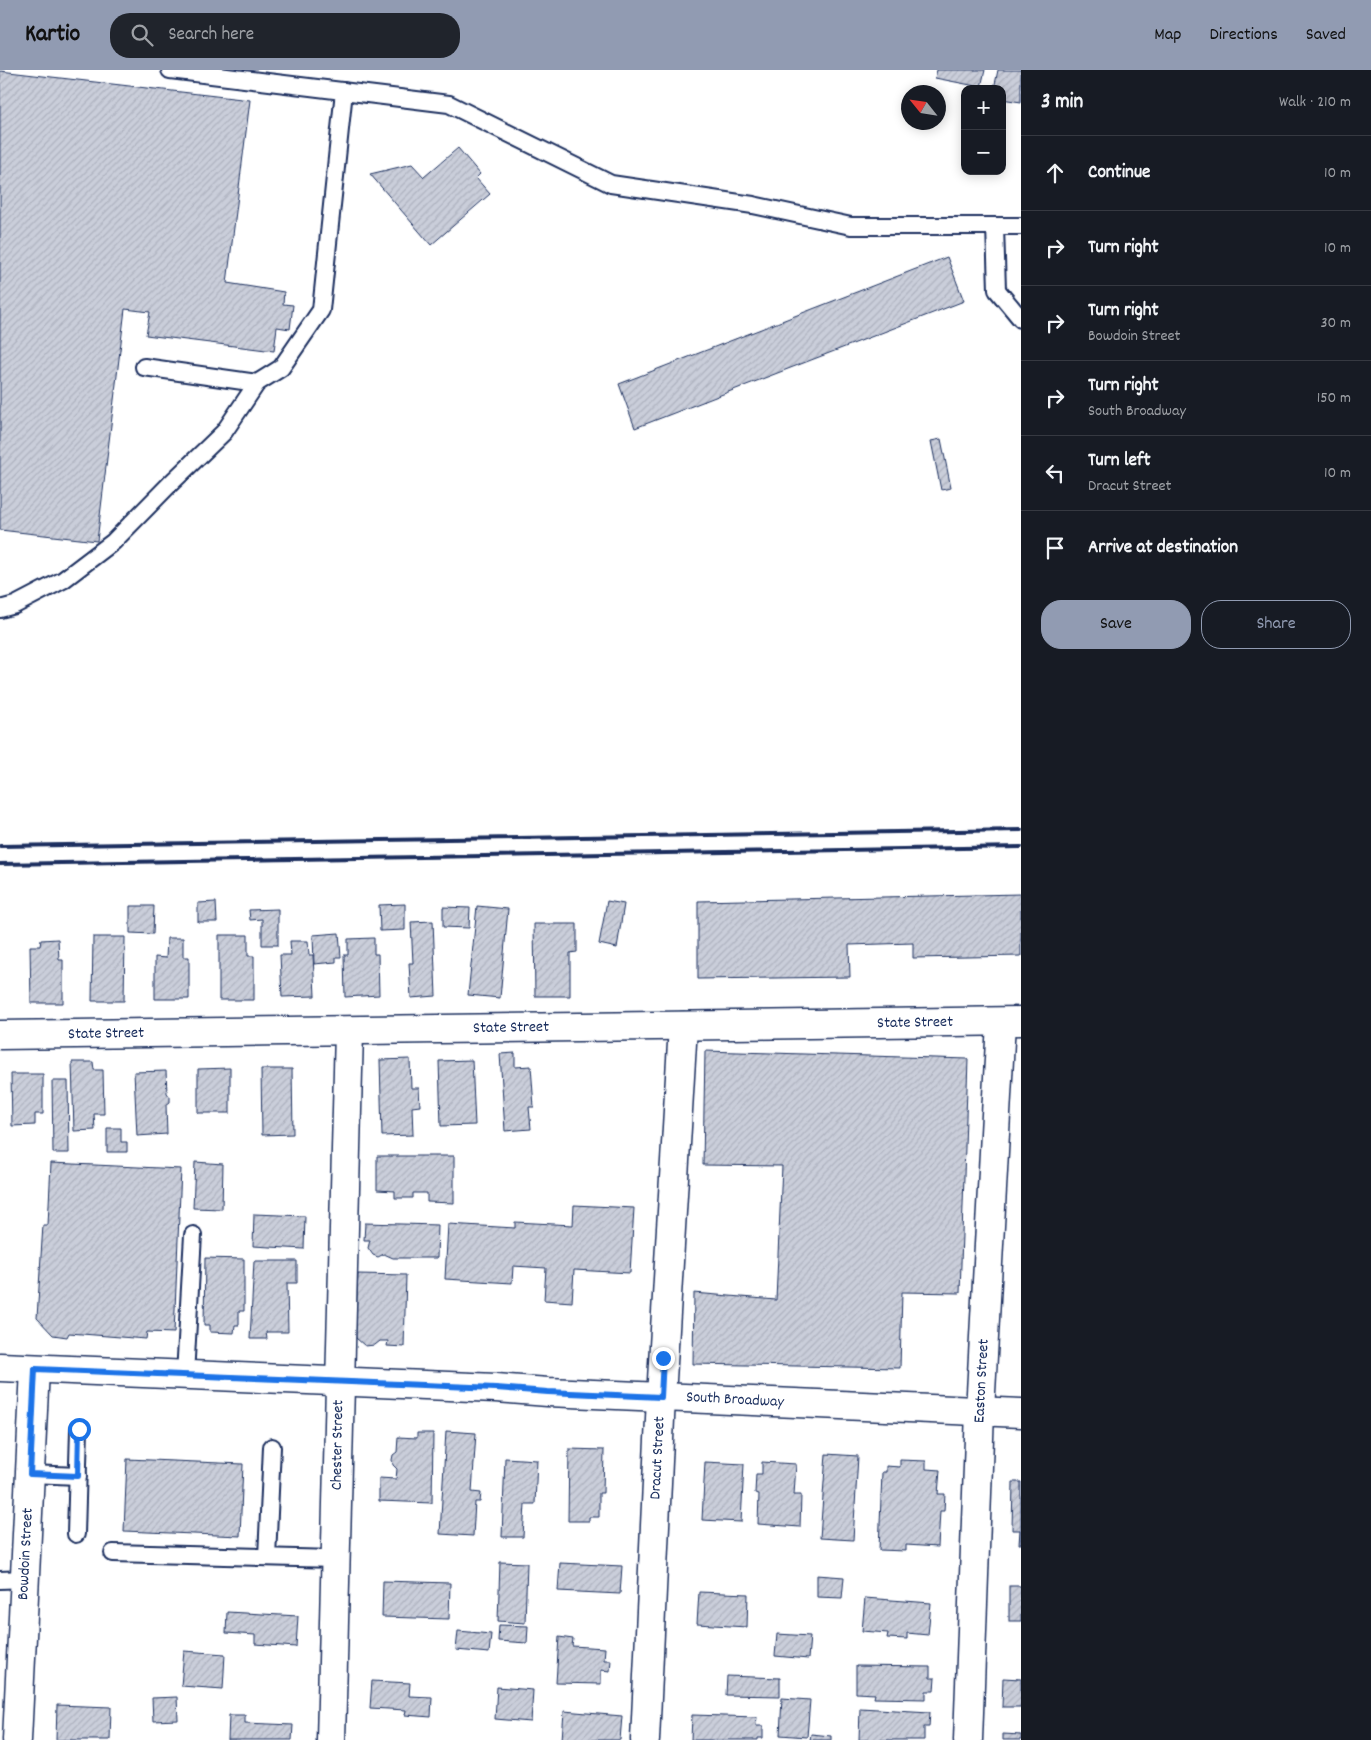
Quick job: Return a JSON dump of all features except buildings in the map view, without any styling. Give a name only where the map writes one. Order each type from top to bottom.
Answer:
[{"type":"street","name":"State Street","points":[[0,1035],[1011,1021]]},
{"type":"street","name":"Easton Street","points":[[968,1740],[980,1411],[1011,1021]]},
{"type":"street","name":"Dracut Street","points":[[645,1740],[661,1397],[683,1026]]},
{"type":"street","name":"Chester Street","points":[[331,1740],[349,1030]]},
{"type":"street","name":"South Broadway","points":[[0,1367],[1021,1412]]},
{"type":"street","name":"Bowdoin Street","points":[[17,1740],[13,1579],[30,1474],[35,1369]]},
{"type":"lane","points":[[170,70],[449,104],[610,184],[753,205],[851,226],[1021,226]]},
{"type":"lane","points":[[0,609],[16,605],[63,580],[113,542],[224,432],[257,382],[281,368],[321,310],[344,92]]},
{"type":"lane","points":[[995,226],[996,290],[1021,319]]},
{"type":"lane","points":[[144,367],[257,382]]},
{"type":"lane","points":[[185,1375],[193,1235]]},
{"type":"lane","points":[[76,1534],[79,1429]]},
{"type":"lane","points":[[267,1557],[272,1448]]},
{"type":"lane","points":[[30,1474],[78,1476]]},
{"type":"lane","points":[[113,1552],[335,1559]]},
{"type":"railway","points":[[0,846],[1021,830]]},
{"type":"railway","points":[[0,864],[1021,847]]},
{"type":"route","points":[[79,1429],[78,1476],[30,1474],[35,1369],[496,1388],[661,1397],[663,1358]]}]
